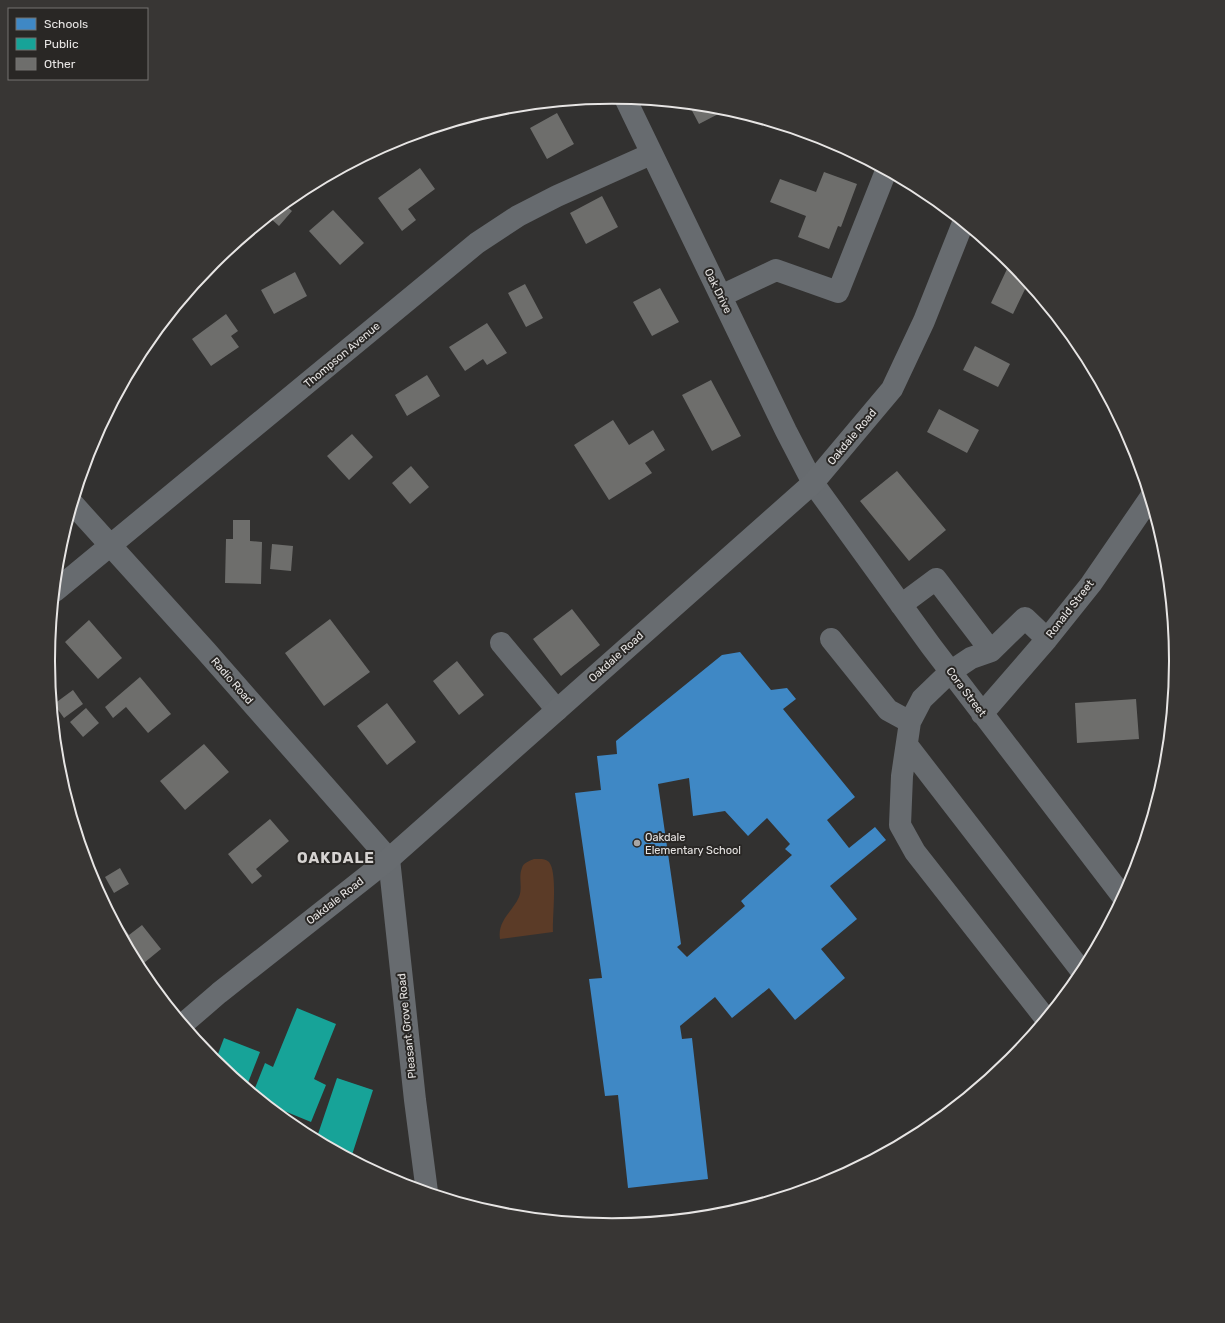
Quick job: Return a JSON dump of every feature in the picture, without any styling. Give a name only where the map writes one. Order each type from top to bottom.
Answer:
[{"type":"main road","name":"Oakdale Road","points":[[186,1021],[219,993],[389,859],[814,483],[892,389],[924,321],[961,227]]},
{"type":"street","name":"Oak Drive","points":[[628,104],[786,432],[814,483]]},
{"type":"street","name":"Thompson Avenue","points":[[60,587],[477,243],[518,216],[557,196],[652,154]]},
{"type":"street","points":[[721,296],[776,270],[838,292],[884,175]]},
{"type":"street","name":"Cora Street","points":[[814,483],[950,672],[1120,892]]},
{"type":"street","name":"Ronald Street","points":[[982,714],[1047,639],[1091,584],[1147,503]]},
{"type":"street","name":"Radio Road","points":[[77,508],[206,651],[389,859]]},
{"type":"street","points":[[901,605],[936,579],[992,651]]},
{"type":"street","points":[[1043,1015],[915,852],[900,825],[902,776],[910,722],[922,699],[950,672],[971,658],[992,651],[1025,618],[1047,639]]},
{"type":"street","points":[[831,639],[888,710],[910,722]]},
{"type":"street","points":[[500,643],[557,710]]},
{"type":"street","points":[[906,745],[1078,967]]},
{"type":"street","name":"Pleasant Grove Road","points":[[389,859],[415,1100],[426,1187]]},
{"type":"shaded area","points":[[534,859],[546,860],[552,868],[554,885],[553,932],[500,939],[503,921],[519,897],[521,890],[520,875],[523,866],[526,862]]},
{"type":"building: Schools","points":[[740,652],[771,690],[787,688],[796,699],[783,709],[855,797],[827,820],[849,848],[875,827],[886,840],[830,886],[857,919],[821,949],[845,978],[795,1020],[769,988],[732,1018],[715,997],[680,1026],[682,1039],[692,1038],[708,1179],[628,1188],[618,1095],[605,1096],[589,979],[602,978],[575,793],[601,790],[597,756],[617,754],[616,741],[722,655]],"holes":[[[689,778],[693,816],[725,811],[748,836],[767,818],[790,844],[785,849],[792,855],[741,901],[745,906],[687,957],[677,947],[681,944],[658,784]]]},
{"type":"building: Public","points":[[297,1008],[336,1024],[314,1079],[326,1085],[311,1122],[281,1110],[255,1089],[265,1063],[273,1067]]},
{"type":"building: Public","points":[[224,1038],[260,1052],[248,1083],[217,1055]]},
{"type":"building: Public","points":[[337,1078],[373,1090],[352,1154],[318,1134]]},
{"type":"building: Other","points":[[692,110],[718,114],[699,124]]},
{"type":"building: Other","points":[[557,113],[574,144],[547,159],[530,128]]},
{"type":"building: Other","points":[[420,168],[435,189],[408,209],[416,220],[402,231],[378,198]]},
{"type":"building: Other","points":[[824,172],[857,184],[841,227],[838,226],[829,249],[798,237],[806,216],[770,202],[780,179],[816,192]]},
{"type":"building: Other","points":[[602,196],[618,227],[586,244],[570,213]]},
{"type":"building: Other","points":[[289,208],[292,211],[279,226],[272,220]]},
{"type":"building: Other","points":[[333,210],[364,243],[340,265],[309,231]]},
{"type":"building: Other","points":[[1007,269],[1026,287],[1013,314],[991,303]]},
{"type":"building: Other","points":[[295,272],[307,296],[274,314],[261,290]]},
{"type":"building: Other","points":[[525,284],[543,318],[526,327],[508,293]]},
{"type":"building: Other","points":[[660,288],[679,322],[652,336],[633,302]]},
{"type":"building: Other","points":[[226,314],[238,331],[231,336],[239,347],[211,366],[192,339]]},
{"type":"building: Other","points":[[487,323],[507,353],[487,365],[483,359],[465,371],[449,347]]},
{"type":"building: Other","points":[[975,346],[1010,364],[998,387],[963,370]]},
{"type":"building: Other","points":[[427,375],[440,396],[407,416],[395,395]]},
{"type":"building: Other","points":[[711,380],[741,436],[712,451],[682,395]]},
{"type":"building: Other","points":[[939,409],[979,430],[967,453],[927,432]]},
{"type":"building: Other","points":[[613,420],[629,445],[653,430],[665,450],[645,463],[652,473],[609,500],[574,445]]},
{"type":"building: Other","points":[[352,434],[373,457],[349,480],[327,456]]},
{"type":"building: Other","points":[[411,466],[429,487],[410,504],[392,483]]},
{"type":"building: Other","points":[[897,471],[946,530],[909,561],[860,501]]},
{"type":"building: Other","points":[[233,520],[250,520],[250,541],[262,542],[261,584],[225,583],[226,539],[233,539]]},
{"type":"building: Other","points":[[272,544],[293,546],[291,571],[270,569]]},
{"type":"building: Other","points":[[572,609],[600,645],[561,676],[533,639]]},
{"type":"building: Other","points":[[330,619],[370,672],[324,706],[285,653]]},
{"type":"building: Other","points":[[89,620],[122,658],[98,679],[65,642]]},
{"type":"building: Other","points":[[457,661],[484,695],[459,715],[433,681]]},
{"type":"building: Other","points":[[140,677],[171,714],[148,733],[126,707],[113,718],[105,707]]},
{"type":"building: Other","points":[[73,690],[83,704],[64,718],[57,708],[56,702]]},
{"type":"building: Other","points":[[1136,699],[1139,739],[1077,743],[1075,703]]},
{"type":"building: Other","points":[[387,703],[416,742],[387,765],[357,726]]},
{"type":"building: Other","points":[[86,708],[99,723],[83,737],[70,722]]},
{"type":"building: Other","points":[[204,744],[229,772],[185,810],[160,781]]},
{"type":"building: Other","points":[[270,819],[289,841],[256,869],[262,876],[252,884],[228,854]]},
{"type":"building: Other","points":[[120,868],[129,884],[114,893],[105,877]]},
{"type":"building: Other","points":[[120,922],[129,935],[142,925],[161,949],[144,963]]},
{"type":"place","name":"Oakdale Elementary School","points":[[637,843]]},
{"type":"district","name":"OAKDALE","points":[[336,858]]}]
